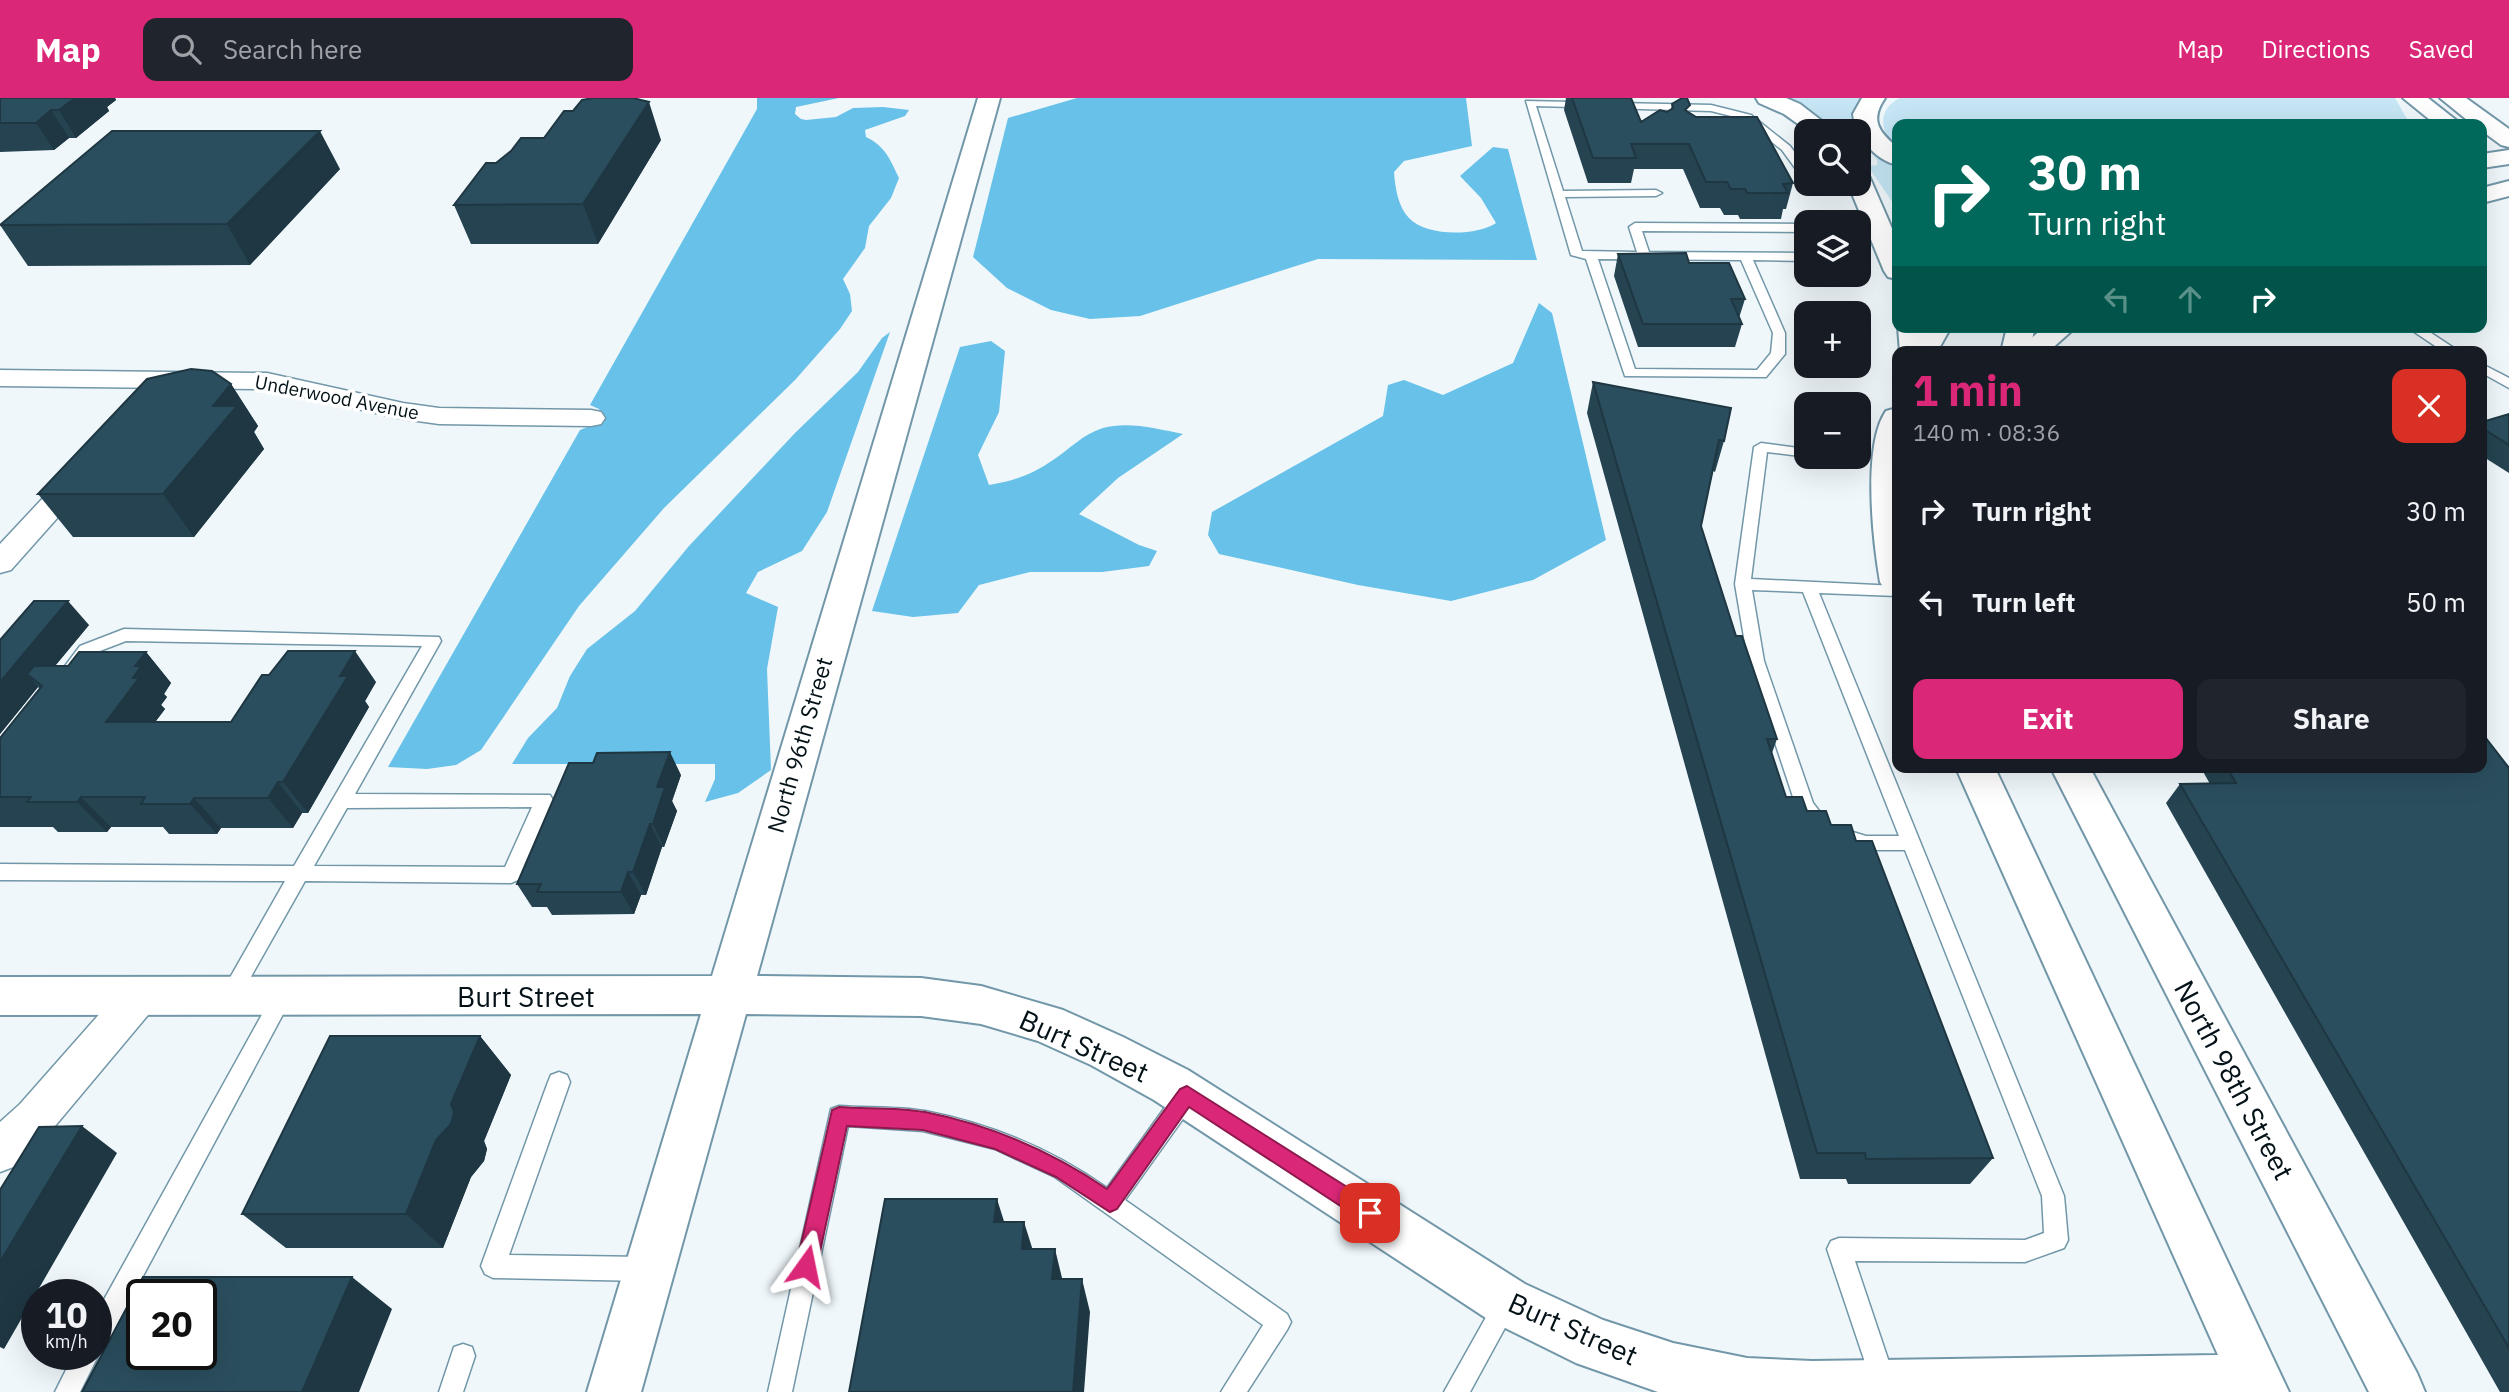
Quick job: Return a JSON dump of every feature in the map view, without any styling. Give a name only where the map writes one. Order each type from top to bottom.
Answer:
[{"type":"main road","name":"North 96th Street","points":[[614,1392],[989,98]]},
{"type":"main road","points":[[1767,98],[1792,109],[1806,119]]},
{"type":"main road","points":[[1874,98],[1867,104],[1864,114],[1867,126],[1873,137],[1892,154]]},
{"type":"main road","points":[[2404,98],[2413,119]]},
{"type":"main road","points":[[2414,98],[2442,119]]},
{"type":"main road","points":[[2451,98],[2480,119]]},
{"type":"main road","points":[[2474,98],[2497,106]]},
{"type":"main road","points":[[2487,124],[2509,140]]},
{"type":"main road","points":[[2487,145],[2509,156]]},
{"type":"main road","points":[[2487,160],[2509,156]]},
{"type":"main road","points":[[2487,195],[2509,188]]},
{"type":"main road","points":[[1871,193],[1892,216]]},
{"type":"main road","points":[[1868,196],[1892,258]]},
{"type":"main road","points":[[2487,197],[2509,196]]},
{"type":"main road","points":[[2038,346],[2054,333]]},
{"type":"main road","points":[[1892,448],[1886,486],[1892,554]]},
{"type":"main road","points":[[1977,773],[2260,1387]]},
{"type":"main road","name":"North 98th Street","points":[[2073,773],[2398,1392]]},
{"type":"main road","name":"Burt Street","points":[[0,996],[882,995],[981,1005],[1047,1024],[1107,1051],[1187,1095],[1507,1302],[1595,1344],[1674,1370],[1747,1389],[2260,1387]]},
{"type":"street","name":"Underwood Avenue","points":[[0,378],[168,378],[277,382],[403,411],[439,416],[591,418]]},
{"type":"street","points":[[140,408],[168,378]]},
{"type":"street","points":[[0,563],[95,459]]},
{"type":"street","points":[[0,1151],[35,1118],[139,997]]},
{"type":"lane","points":[[1794,159],[1770,133],[1747,117],[1711,108],[1530,103],[1577,255],[1794,257]]},
{"type":"lane","points":[[1650,106],[1655,119]]},
{"type":"lane","points":[[1742,134],[1770,133]]},
{"type":"lane","points":[[1558,194],[1656,193]]},
{"type":"lane","points":[[1644,256],[1635,227],[1794,228]]},
{"type":"lane","points":[[1591,255],[1630,373],[1761,374],[1778,354],[1779,332],[1746,257]]},
{"type":"lane","points":[[2423,333],[2444,346]]},
{"type":"lane","points":[[2487,371],[2509,384]]},
{"type":"lane","points":[[1794,451],[1761,447],[1743,584],[1756,661],[1805,806],[1824,830],[1866,843],[1911,843]]},
{"type":"lane","points":[[1743,584],[1892,591]]},
{"type":"lane","points":[[1808,586],[2053,1196],[2056,1240],[2025,1251],[1839,1250],[1886,1389]]},
{"type":"lane","points":[[60,682],[86,650],[124,635],[433,641],[229,997]]},
{"type":"lane","points":[[0,872],[510,875],[544,800],[341,801]]},
{"type":"lane","points":[[112,1309],[282,997]]},
{"type":"lane","points":[[559,1082],[493,1266],[649,1269]]},
{"type":"lane","points":[[1110,1202],[1187,1095]]},
{"type":"lane","points":[[780,1392],[839,1116],[923,1121],[998,1140],[1063,1170],[1110,1202],[1279,1322],[1233,1392]]},
{"type":"lane","points":[[1456,1392],[1507,1302]]},
{"type":"lane","points":[[451,1392],[463,1356]]},
{"type":"lane","points":[[67,1392],[79,1370]]},
{"type":"shaded area","points":[[757,98],[839,98],[796,107],[795,114],[806,120],[836,117],[853,108],[909,110],[905,116],[865,130],[866,137],[886,154],[899,178],[891,198],[869,226],[865,248],[843,279],[850,294],[852,311],[840,329],[795,380],[664,508],[579,606],[481,750],[456,765],[427,769],[388,767],[580,430],[597,423],[602,415],[599,409],[590,405],[757,109]]},
{"type":"shaded area","points":[[1077,98],[1466,98],[1472,146],[1404,161],[1394,172],[1402,208],[1417,224],[1439,231],[1465,232],[1496,223],[1481,198],[1460,176],[1493,147],[1508,149],[1537,260],[1318,259],[1140,316],[1090,319],[1051,310],[1007,288],[973,257],[1008,118]]},
{"type":"shaded area","points":[[1780,98],[1865,98],[1868,119],[1821,119]]},
{"type":"shaded area","points":[[1900,98],[2395,98],[2407,119],[1892,119],[1892,143],[1883,121],[1887,108]]},
{"type":"shaded area","points":[[1871,142],[1872,149],[1892,164],[1892,202],[1871,170],[1871,166],[1877,165],[1877,160],[1871,153]]},
{"type":"shaded area","points":[[1539,303],[1552,313],[1606,540],[1533,580],[1451,601],[1358,585],[1219,554],[1208,535],[1212,512],[1383,416],[1388,385],[1404,380],[1443,395],[1513,363]]},
{"type":"shaded area","points":[[890,332],[827,512],[802,551],[758,572],[746,593],[778,607],[767,669],[771,770],[738,793],[705,802],[715,779],[715,764],[512,764],[528,738],[557,708],[570,676],[587,649],[635,611],[689,546],[795,433],[858,372],[882,338]]},
{"type":"shaded area","points":[[991,341],[1005,351],[999,412],[978,455],[989,485],[1031,473],[1083,438],[1103,428],[1133,426],[1183,434],[1118,478],[1079,514],[1139,545],[1157,551],[1149,566],[1102,572],[1030,572],[979,585],[958,613],[913,617],[872,611],[960,347]]},
{"type":"building","points":[[0,98],[75,98],[59,110],[51,110],[36,123],[0,123]]},
{"type":"building","points":[[633,98],[649,102],[583,204],[454,205],[486,163],[496,163],[511,151],[521,138],[544,138],[564,111],[573,111],[582,100]]},
{"type":"building","points":[[1572,98],[1631,98],[1641,122],[1660,110],[1667,112],[1673,108],[1672,104],[1682,98],[1687,98],[1690,105],[1685,110],[1696,117],[1757,117],[1793,183],[1783,184],[1788,193],[1747,193],[1745,189],[1731,189],[1727,182],[1706,182],[1689,144],[1631,144],[1636,158],[1593,158]]},
{"type":"building","points":[[112,131],[320,131],[227,224],[0,225]]},
{"type":"building","points":[[1686,253],[1689,263],[1729,263],[1745,299],[1731,299],[1742,324],[1643,324],[1618,254]]},
{"type":"building","points":[[191,369],[212,371],[231,384],[213,406],[237,406],[163,494],[38,494],[147,379]]},
{"type":"building","points":[[1593,382],[1731,408],[1724,441],[1719,440],[1701,526],[1736,636],[1742,636],[1777,739],[1767,739],[1786,797],[1802,797],[1807,811],[1826,811],[1831,825],[1851,825],[1856,841],[1872,841],[1993,1158],[1866,1159],[1865,1153],[1817,1153]]},
{"type":"building","points":[[2509,414],[2509,445],[2487,431],[2487,421]]},
{"type":"building","points":[[34,601],[68,601],[0,682],[0,640]]},
{"type":"building","points":[[288,651],[355,651],[340,676],[348,676],[283,782],[278,782],[268,798],[194,798],[190,804],[141,804],[145,797],[81,797],[77,802],[27,802],[31,797],[0,797],[0,738],[42,686],[27,674],[34,666],[68,666],[79,652],[146,652],[135,666],[141,666],[133,678],[139,678],[106,722],[231,722],[262,675],[269,675]]},
{"type":"building","points":[[2487,739],[2509,768],[2509,1348],[2180,784],[2236,783],[2230,773],[2487,773]]},
{"type":"building","points":[[670,752],[657,787],[665,787],[653,824],[650,824],[633,872],[628,872],[621,892],[537,892],[541,884],[517,884],[569,763],[593,763],[597,753]]},
{"type":"building","points":[[330,1036],[480,1036],[451,1104],[454,1112],[451,1124],[436,1140],[406,1214],[242,1214]]},
{"type":"building","points":[[82,1126],[0,1262],[0,1190],[39,1127]]},
{"type":"building","points":[[885,1199],[997,1199],[994,1222],[1024,1222],[1022,1249],[1055,1249],[1052,1279],[1082,1279],[1073,1392],[849,1392]]},
{"type":"building","points":[[143,1277],[352,1277],[302,1392],[82,1392],[94,1370],[112,1370],[112,1335],[126,1309],[126,1370],[217,1370],[217,1279],[142,1279]]},
{"type":"route","points":[[806,1266],[839,1116],[923,1121],[998,1140],[1063,1170],[1110,1202],[1187,1095],[1370,1213]]}]
